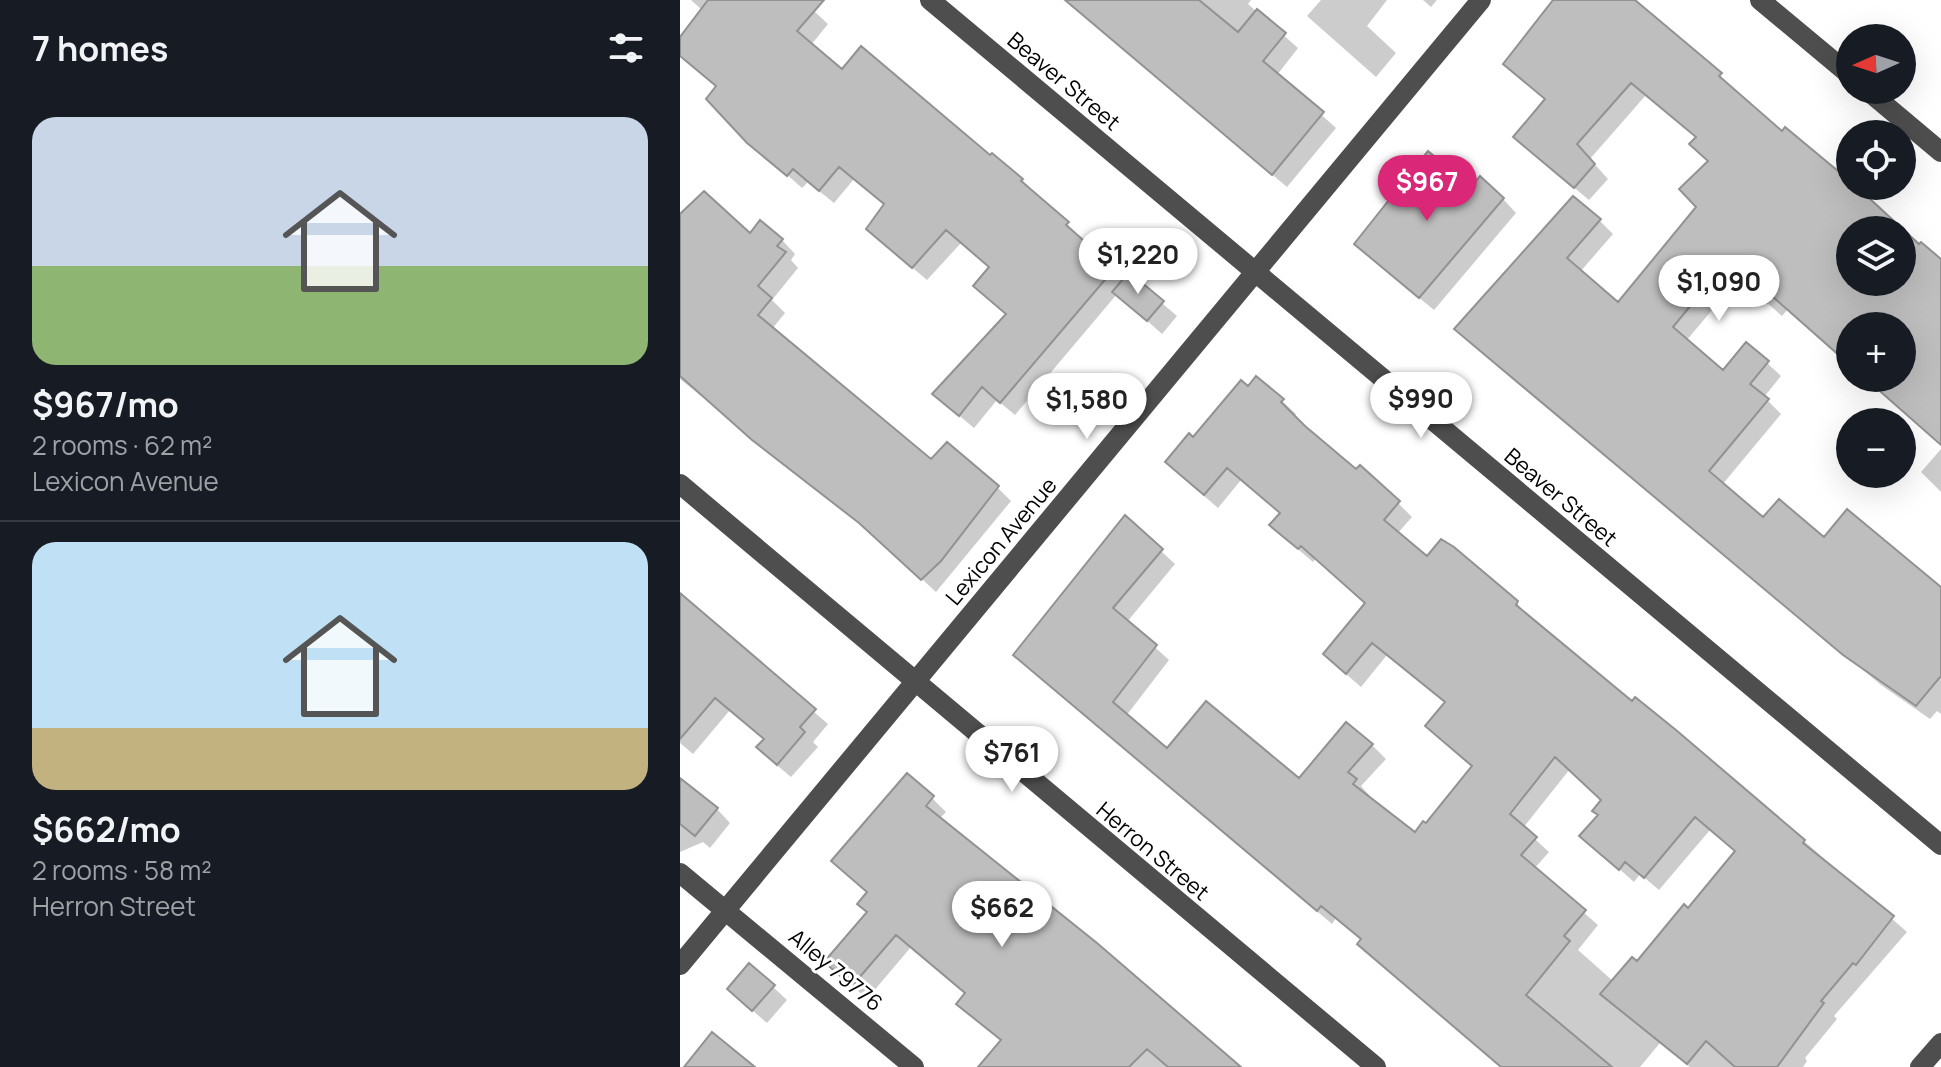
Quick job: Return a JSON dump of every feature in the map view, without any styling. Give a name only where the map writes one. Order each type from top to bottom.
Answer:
[{"type":"street","name":"Beaver Street","points":[[930,0],[1941,845]]},
{"type":"street","name":"Lexicon Avenue","points":[[680,965],[1481,0]]},
{"type":"street","points":[[1760,0],[1836,63]]},
{"type":"street","points":[[1884,104],[1941,152]]},
{"type":"street","name":"Herron Street","points":[[680,484],[1376,1067]]},
{"type":"street","name":"Alley 79776","points":[[680,873],[914,1067]]},
{"type":"street","points":[[1920,1067],[1941,1043]]},
{"type":"building","points":[[708,0],[824,0],[797,31],[842,69],[861,46],[1023,179],[1021,181],[1069,222],[1066,225],[1115,268],[1000,403],[982,387],[959,416],[932,394],[1006,314],[973,286],[989,267],[946,230],[912,268],[866,229],[884,204],[839,167],[819,191],[793,169],[787,176],[747,143],[706,99],[716,86],[680,56],[680,37]]},
{"type":"building","points":[[1065,0],[1199,0],[1238,32],[1257,9],[1286,33],[1263,61],[1324,112],[1272,175]]},
{"type":"building","points":[[1553,0],[1635,0],[1722,73],[1719,76],[1782,131],[1785,127],[1836,169],[1836,200],[1871,200],[1889,216],[1836,216],[1836,296],[1916,296],[1916,241],[1941,259],[1941,445],[1916,423],[1916,408],[1899,408],[1881,392],[1916,392],[1916,312],[1836,312],[1836,353],[1773,297],[1767,303],[1724,265],[1673,327],[1723,370],[1746,342],[1769,361],[1750,384],[1769,399],[1709,471],[1763,517],[1779,499],[1824,537],[1847,509],[1941,587],[1941,676],[1916,706],[1843,655],[1454,329],[1573,196],[1601,219],[1567,258],[1618,302],[1696,207],[1679,189],[1708,161],[1689,144],[1696,137],[1631,83],[1577,144],[1595,164],[1574,188],[1513,137],[1545,99],[1503,64]]},
{"type":"building","points":[[1428,151],[1471,187],[1480,176],[1504,198],[1419,298],[1354,244]]},
{"type":"building","points":[[704,191],[750,233],[760,220],[783,239],[777,246],[786,252],[758,286],[772,298],[758,315],[931,459],[947,442],[999,486],[941,561],[921,580],[859,523],[752,440],[680,376],[680,214]]},
{"type":"building","points":[[1129,272],[1164,301],[1147,321],[1112,292]]},
{"type":"building","points":[[1256,376],[1284,399],[1281,402],[1305,426],[1356,469],[1360,465],[1400,501],[1384,520],[1427,556],[1441,539],[1454,547],[1518,601],[1516,605],[1632,701],[1635,697],[1676,730],[1805,840],[1803,843],[1894,916],[1856,965],[1853,963],[1821,1001],[1824,1003],[1777,1067],[1735,1067],[1706,1041],[1687,1064],[1600,994],[1632,957],[1637,961],[1684,904],[1688,908],[1735,851],[1695,817],[1644,878],[1625,862],[1619,870],[1579,836],[1598,815],[1592,811],[1601,800],[1555,757],[1510,814],[1537,837],[1521,855],[1586,910],[1564,936],[1570,941],[1526,995],[1612,1067],[1501,1067],[1357,944],[1361,939],[1321,906],[1317,911],[1013,655],[1125,515],[1163,549],[1113,608],[1157,645],[1113,702],[1167,748],[1206,701],[1299,778],[1346,722],[1373,744],[1348,772],[1357,779],[1353,784],[1415,832],[1423,821],[1426,823],[1472,766],[1425,726],[1445,702],[1372,643],[1346,674],[1323,654],[1365,603],[1301,546],[1298,549],[1269,525],[1280,513],[1227,468],[1204,495],[1165,462],[1189,433],[1193,437],[1241,380],[1248,386]]},
{"type":"building","points":[[680,593],[816,709],[800,727],[805,732],[777,765],[756,747],[764,739],[715,698],[680,739]]},
{"type":"building","points":[[907,773],[934,796],[926,806],[1097,943],[1241,1067],[1168,1067],[1147,1049],[1129,1067],[978,1067],[1001,1040],[956,1004],[965,993],[896,935],[852,986],[824,962],[867,912],[857,904],[867,892],[831,861]]},
{"type":"building","points":[[680,778],[718,808],[695,836],[680,824]]},
{"type":"building","points":[[749,963],[775,985],[752,1011],[727,989]]},
{"type":"building","points":[[712,1032],[755,1067],[684,1067]]}]
